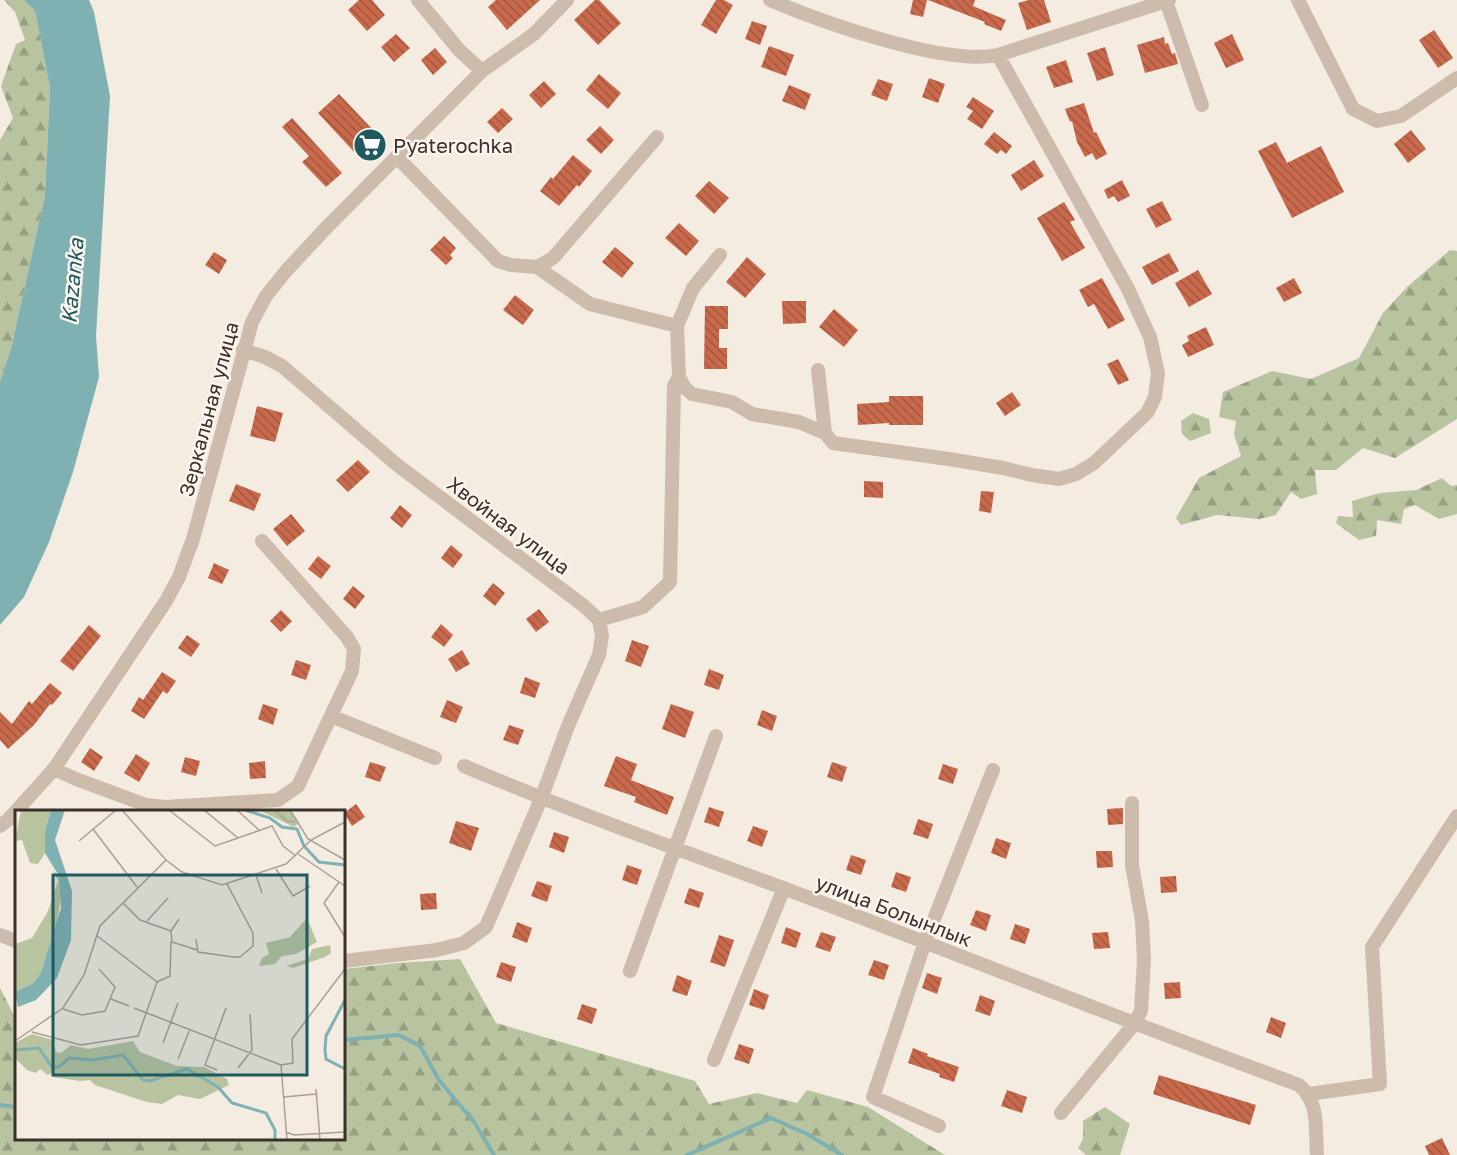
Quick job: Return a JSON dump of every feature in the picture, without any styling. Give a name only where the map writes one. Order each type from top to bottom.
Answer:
[{"type":"street","points":[[418,0],[459,50],[482,71]]},
{"type":"street","name":"Зеркальная улица","points":[[17,810],[54,769],[179,577],[193,539],[243,350],[252,322],[266,296],[286,271],[482,71],[534,34],[567,0]]},
{"type":"street","points":[[770,0],[868,35],[923,49],[973,58],[999,55],[1167,1],[1202,105]]},
{"type":"street","points":[[1298,0],[1353,109],[1377,121],[1401,116],[1457,78]]},
{"type":"street","points":[[720,255],[693,288],[677,326],[679,377],[685,388],[692,394],[732,402],[752,414],[799,422],[825,434],[833,443],[949,459],[1003,468],[1032,476],[1059,479],[1076,474],[1094,464],[1147,413],[1155,397],[1158,373],[1150,337],[1128,289],[999,55]]},
{"type":"street","points":[[397,157],[498,261],[511,266],[537,267],[553,258],[657,137]]},
{"type":"street","points":[[537,267],[590,304],[677,326]]},
{"type":"street","name":"Хвойная улица","points":[[243,350],[265,357],[282,366],[396,464],[585,606],[598,620]]},
{"type":"street","points":[[818,370],[825,434]]},
{"type":"street","points":[[345,961],[437,950],[464,943],[486,927],[599,655],[602,636],[598,620],[643,607],[670,582],[674,386],[679,377]]},
{"type":"street","points":[[54,769],[146,805],[166,807],[278,800],[298,786],[352,671],[354,649],[347,637],[261,541]]},
{"type":"street","points":[[331,716],[435,758]]},
{"type":"street","points":[[630,971],[716,736]]},
{"type":"street","name":"улица Болынлык","points":[[464,766],[541,799],[784,888],[1134,1024],[1299,1085],[1309,1094]]},
{"type":"street","points":[[939,1126],[873,1097],[925,942],[993,770]]},
{"type":"street","points":[[1060,1113],[1134,1024],[1141,1011],[1144,960],[1142,921],[1132,865],[1132,803]]},
{"type":"street","name":"Зеркальная улица","points":[[0,825],[15,812]]},
{"type":"street","points":[[1317,1155],[1314,1106],[1309,1094],[1380,1084],[1372,947],[1457,816]]},
{"type":"street","points":[[714,1060],[784,888]]},
{"type":"street","points":[[0,935],[15,941]]},
{"type":"green space","points":[[4,0],[24,0],[35,11],[50,88],[45,195],[12,345],[0,382],[0,140],[13,118],[1,86],[16,44],[25,40],[15,12]]},
{"type":"green space","points":[[1450,250],[1457,251],[1457,419],[1395,458],[1363,448],[1336,470],[1315,470],[1317,494],[1301,499],[1291,492],[1276,515],[1259,519],[1217,515],[1181,525],[1176,518],[1199,478],[1241,456],[1234,434],[1236,421],[1219,417],[1223,392],[1272,371],[1311,379],[1359,358],[1383,313],[1407,287]]},
{"type":"green space","points":[[1193,413],[1209,419],[1211,433],[1190,441],[1182,434],[1181,421]]},
{"type":"green space","points":[[1442,478],[1451,486],[1457,485],[1457,514],[1439,519],[1415,505],[1404,509],[1401,524],[1377,520],[1376,536],[1359,540],[1336,523],[1338,516],[1353,517],[1352,501],[1380,493],[1416,490]]},
{"type":"green space","points":[[460,959],[496,1023],[695,1081],[709,1104],[757,1093],[797,1103],[807,1090],[868,1107],[945,1155],[0,1155],[0,988],[15,1017],[15,1140],[345,1140],[345,969]]},
{"type":"green space","points":[[1105,1107],[1130,1124],[1120,1155],[1086,1155],[1078,1148],[1083,1139],[1083,1121]]},
{"type":"water","name":"Kazanka","points":[[24,0],[89,0],[94,12],[110,96],[96,336],[99,377],[73,472],[49,542],[24,597],[0,625],[0,382],[12,345],[45,195],[50,88],[35,11]]},
{"type":"building","points":[[359,0],[372,0],[385,15],[367,31],[348,10]]},
{"type":"building","points":[[496,0],[540,0],[507,30],[488,7]]},
{"type":"building","points":[[595,0],[599,0],[621,23],[598,45],[574,20]]},
{"type":"building","points":[[716,0],[724,0],[733,5],[716,34],[701,25]]},
{"type":"building","points":[[913,0],[927,0],[923,17],[910,14]]},
{"type":"building","points":[[928,0],[975,0],[973,6],[1006,20],[1001,31],[984,24],[985,22]]},
{"type":"building","points":[[1044,0],[1051,22],[1027,30],[1018,3]]},
{"type":"building","points":[[752,21],[767,26],[760,45],[745,39]]},
{"type":"building","points":[[1434,30],[1453,58],[1438,68],[1419,40]]},
{"type":"building","points":[[396,34],[410,48],[394,62],[381,47]]},
{"type":"building","points":[[1232,34],[1244,60],[1226,68],[1214,43]]},
{"type":"building","points":[[1164,37],[1165,44],[1168,43],[1172,54],[1175,53],[1178,64],[1145,73],[1137,45]]},
{"type":"building","points":[[769,46],[794,55],[786,76],[761,67]]},
{"type":"building","points":[[1105,47],[1114,75],[1097,81],[1087,53]]},
{"type":"building","points":[[435,48],[447,62],[433,75],[421,60]]},
{"type":"building","points":[[1066,60],[1073,82],[1054,88],[1046,67]]},
{"type":"building","points":[[599,74],[621,93],[608,109],[586,90]]},
{"type":"building","points":[[929,78],[945,84],[938,103],[922,97]]},
{"type":"building","points":[[878,79],[893,84],[887,101],[871,95]]},
{"type":"building","points":[[544,81],[556,94],[541,108],[529,95]]},
{"type":"building","points":[[789,85],[811,94],[805,110],[782,101]]},
{"type":"building","points":[[339,94],[375,132],[366,140],[368,143],[356,154],[318,113]]},
{"type":"building","points":[[973,97],[994,111],[982,129],[967,119],[973,111],[966,107]]},
{"type":"building","points":[[1084,103],[1094,133],[1096,132],[1107,154],[1096,160],[1092,153],[1085,157],[1077,142],[1072,121],[1070,122],[1065,109]]},
{"type":"building","points":[[502,108],[513,119],[498,133],[487,122]]},
{"type":"building","points":[[292,118],[342,173],[326,187],[302,162],[309,156],[282,127]]},
{"type":"building","points":[[600,126],[614,140],[601,154],[586,140]]},
{"type":"building","points":[[1411,130],[1426,149],[1408,163],[1394,144]]},
{"type":"building","points":[[994,132],[1012,146],[1006,154],[1001,150],[997,154],[984,144]]},
{"type":"building","points":[[1276,142],[1287,163],[1321,146],[1344,192],[1292,218],[1258,151]]},
{"type":"building","points":[[573,155],[592,171],[559,206],[540,191]]},
{"type":"building","points":[[1034,160],[1044,176],[1021,191],[1011,175]]},
{"type":"building","points":[[1122,180],[1130,196],[1118,202],[1114,196],[1108,199],[1104,190]]},
{"type":"building","points":[[709,181],[729,198],[714,214],[695,196]]},
{"type":"building","points":[[1162,201],[1172,220],[1156,228],[1146,209]]},
{"type":"building","points":[[1064,202],[1075,220],[1070,222],[1085,248],[1062,261],[1037,218]]},
{"type":"building","points":[[679,223],[699,241],[686,256],[665,238]]},
{"type":"building","points":[[444,236],[456,248],[450,255],[453,258],[446,265],[430,250]]},
{"type":"building","points":[[615,247],[634,263],[622,278],[602,262]]},
{"type":"building","points":[[214,252],[227,260],[219,274],[205,265]]},
{"type":"building","points":[[1169,253],[1179,271],[1152,285],[1142,267]]},
{"type":"building","points":[[747,257],[766,274],[745,298],[726,282]]},
{"type":"building","points":[[1198,270],[1212,294],[1189,307],[1175,283]]},
{"type":"building","points":[[1102,278],[1125,320],[1108,329],[1094,304],[1088,307],[1079,290]]},
{"type":"building","points":[[1294,278],[1302,293],[1284,302],[1276,288]]},
{"type":"building","points":[[515,295],[534,310],[523,325],[503,310]]},
{"type":"building","points":[[782,301],[806,301],[806,323],[783,324]]},
{"type":"building","points":[[705,306],[728,306],[728,329],[719,329],[719,348],[727,348],[727,369],[704,369]]},
{"type":"building","points":[[834,309],[858,330],[844,347],[819,327]]},
{"type":"building","points":[[1206,327],[1214,345],[1188,357],[1182,345],[1189,341],[1187,336]]},
{"type":"building","points":[[1118,359],[1129,380],[1118,385],[1107,364]]},
{"type":"building","points":[[1012,392],[1021,405],[1005,416],[996,403]]},
{"type":"building","points":[[889,396],[923,396],[923,425],[889,425],[889,423],[858,425],[857,404],[889,402]]},
{"type":"building","points":[[257,406],[283,413],[275,442],[250,436]]},
{"type":"building","points":[[358,460],[370,472],[348,492],[336,480]]},
{"type":"building","points":[[864,481],[883,482],[883,498],[864,497]]},
{"type":"building","points":[[236,484],[261,494],[254,511],[229,501]]},
{"type":"building","points":[[981,491],[994,492],[991,513],[979,511]]},
{"type":"building","points":[[400,505],[412,515],[402,528],[390,518]]},
{"type":"building","points":[[291,514],[305,531],[287,546],[273,529]]},
{"type":"building","points":[[451,545],[463,555],[453,568],[441,558]]},
{"type":"building","points":[[318,556],[331,566],[321,579],[308,569]]},
{"type":"building","points":[[214,563],[229,570],[222,584],[208,578]]},
{"type":"building","points":[[493,583],[505,593],[495,606],[483,596]]},
{"type":"building","points":[[353,586],[365,596],[355,609],[343,599]]},
{"type":"building","points":[[539,609],[549,622],[536,632],[526,619]]},
{"type":"building","points":[[281,610],[292,621],[281,632],[270,621]]},
{"type":"building","points":[[441,624],[453,635],[444,647],[431,637]]},
{"type":"building","points":[[89,625],[101,636],[73,671],[60,661]]},
{"type":"building","points":[[187,635],[200,644],[191,657],[178,648]]},
{"type":"building","points":[[632,640],[649,646],[641,667],[625,661]]},
{"type":"building","points":[[462,650],[470,664],[456,672],[448,659]]},
{"type":"building","points":[[296,660],[311,665],[306,680],[291,675]]},
{"type":"building","points":[[709,669],[724,675],[719,690],[704,685]]},
{"type":"building","points":[[162,672],[176,681],[167,694],[163,691],[144,719],[131,711],[139,697],[143,700]]},
{"type":"building","points":[[525,677],[540,683],[535,698],[520,693]]},
{"type":"building","points":[[50,683],[62,693],[34,725],[8,749],[0,740],[0,712],[12,724],[29,701],[32,704]]},
{"type":"building","points":[[447,700],[463,707],[456,723],[440,717]]},
{"type":"building","points":[[263,704],[278,709],[273,725],[258,719]]},
{"type":"building","points":[[671,704],[694,712],[685,738],[662,729]]},
{"type":"building","points":[[762,710],[777,716],[772,731],[757,725]]},
{"type":"building","points":[[509,725],[524,730],[518,745],[503,740]]},
{"type":"building","points":[[90,748],[103,757],[94,771],[81,762]]},
{"type":"building","points":[[136,754],[150,763],[139,782],[124,773]]},
{"type":"building","points":[[616,756],[637,764],[631,780],[674,797],[667,815],[634,802],[636,797],[604,786]]},
{"type":"building","points":[[185,757],[200,761],[196,776],[181,772]]},
{"type":"building","points":[[265,761],[266,778],[250,779],[249,763]]},
{"type":"building","points":[[370,762],[386,767],[380,782],[365,777]]},
{"type":"building","points":[[832,762],[847,767],[842,782],[827,777]]},
{"type":"building","points":[[943,764],[958,769],[953,784],[938,779]]},
{"type":"building","points":[[356,804],[365,817],[352,826],[345,812]]},
{"type":"building","points":[[709,807],[724,812],[719,827],[704,822]]},
{"type":"building","points":[[1123,808],[1123,824],[1108,825],[1107,809]]},
{"type":"building","points":[[918,819],[933,824],[928,839],[913,834]]},
{"type":"building","points":[[456,821],[479,828],[471,851],[449,843]]},
{"type":"building","points":[[753,826],[768,831],[762,847],[747,841]]},
{"type":"building","points":[[554,832],[569,837],[564,853],[549,847]]},
{"type":"building","points":[[996,838],[1011,843],[1006,859],[991,853]]},
{"type":"building","points":[[1096,851],[1112,851],[1113,867],[1097,868]]},
{"type":"building","points":[[851,855],[866,860],[861,875],[846,870]]},
{"type":"building","points":[[627,865],[642,870],[637,885],[622,880]]},
{"type":"building","points":[[896,872],[911,877],[906,892],[891,887]]},
{"type":"building","points":[[1176,876],[1177,892],[1161,893],[1160,877]]},
{"type":"building","points":[[537,881],[552,886],[547,902],[531,896]]},
{"type":"building","points":[[689,888],[704,893],[699,908],[684,903]]},
{"type":"building","points":[[436,893],[437,909],[421,910],[420,894]]},
{"type":"building","points":[[976,910],[991,915],[986,931],[970,925]]},
{"type":"building","points":[[517,922],[532,928],[527,943],[512,937]]},
{"type":"building","points":[[1015,924],[1030,929],[1025,944],[1010,939]]},
{"type":"building","points":[[786,927],[801,933],[796,948],[781,943]]},
{"type":"building","points":[[821,932],[836,937],[830,952],[815,947]]},
{"type":"building","points":[[1108,932],[1110,948],[1094,949],[1092,933]]},
{"type":"building","points":[[719,935],[734,940],[725,967],[710,962]]},
{"type":"building","points":[[874,960],[889,965],[884,980],[868,975]]},
{"type":"building","points":[[501,962],[516,967],[511,982],[496,977]]},
{"type":"building","points":[[927,973],[942,978],[937,994],[922,988]]},
{"type":"building","points":[[677,975],[692,981],[687,996],[672,991]]},
{"type":"building","points":[[1180,982],[1181,998],[1165,999],[1164,983]]},
{"type":"building","points":[[754,989],[769,995],[764,1010],[749,1005]]},
{"type":"building","points":[[980,995],[995,1001],[990,1016],[975,1011]]},
{"type":"building","points":[[582,1004],[597,1009],[592,1024],[577,1019]]},
{"type":"building","points":[[1271,1017],[1286,1023],[1281,1038],[1266,1032]]},
{"type":"building","points":[[739,1044],[754,1049],[749,1064],[734,1059]]},
{"type":"building","points":[[913,1048],[928,1054],[927,1056],[959,1067],[954,1082],[939,1077],[940,1074],[908,1063]]},
{"type":"building","points":[[1159,1075],[1256,1105],[1250,1125],[1153,1094]]},
{"type":"building","points":[[1007,1090],[1027,1097],[1022,1113],[1001,1106]]},
{"type":"building","points":[[1442,1138],[1450,1155],[1429,1155],[1425,1146]]},
{"type":"waterway","points":[[345,1040],[399,1035],[420,1046],[439,1080],[474,1122],[494,1155]]},
{"type":"waterway","points":[[0,1105],[15,1107]]},
{"type":"waterway","points":[[687,1155],[771,1118],[807,1134],[842,1155]]},
{"type":"place","name":"Pyaterochka","points":[[370,145]]}]
